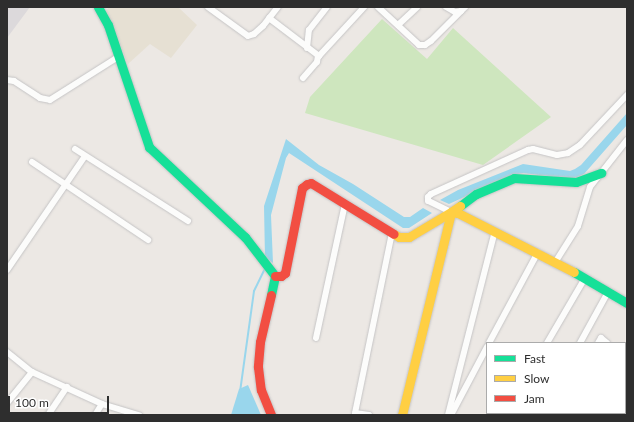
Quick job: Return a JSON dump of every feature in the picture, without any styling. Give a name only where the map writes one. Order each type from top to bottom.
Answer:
[{"type":"street","points":[[98,7],[108,25],[150,147],[245,237],[273,272],[281,276],[285,273],[304,185],[308,182],[314,183],[399,237],[408,237],[451,212],[476,194],[514,178],[576,182],[601,173]]},
{"type":"street","points":[[208,7],[248,36],[254,34],[270,18],[278,7]]},
{"type":"street","points":[[307,48],[309,30],[328,7]]},
{"type":"street","points":[[318,56],[321,56],[364,7]]},
{"type":"street","points":[[378,7],[419,45],[425,45],[463,9]]},
{"type":"street","points":[[398,25],[417,7]]},
{"type":"street","points":[[446,7],[455,12],[463,9]]},
{"type":"street","points":[[270,18],[318,56]]},
{"type":"street","points":[[303,78],[317,62],[318,56]]},
{"type":"street","points":[[7,80],[14,81],[40,98],[50,100],[118,57]]},
{"type":"street","points":[[627,95],[580,145],[568,153],[557,155],[533,149],[528,150],[431,194],[428,197],[428,201],[451,212],[465,216],[556,261],[627,303]]},
{"type":"street","points":[[556,261],[578,226],[590,187],[627,140]]},
{"type":"street","points":[[75,150],[188,221]]},
{"type":"street","points":[[7,270],[86,156]]},
{"type":"street","points":[[32,162],[148,240]]},
{"type":"street","points":[[316,338],[345,204]]},
{"type":"street","points":[[402,415],[451,212]]},
{"type":"street","points":[[449,415],[495,231]]},
{"type":"street","points":[[369,415],[355,413],[392,233]]},
{"type":"street","points":[[490,342],[538,252]]},
{"type":"street","points":[[271,415],[261,390],[258,366],[260,342],[273,272]]},
{"type":"street","points":[[548,342],[585,278]]},
{"type":"street","points":[[581,342],[608,292]]},
{"type":"street","points":[[598,342],[600,338],[606,342]]},
{"type":"street","points":[[449,415],[486,349]]},
{"type":"street","points":[[7,352],[32,372],[102,404],[137,415]]},
{"type":"street","points":[[7,403],[32,372]]},
{"type":"street","points":[[48,415],[67,387]]},
{"type":"street","points":[[95,415],[102,404]]},
{"type":"shaded area","points":[[7,7],[30,7],[7,38]]},
{"type":"shaded area","points":[[109,7],[178,7],[197,25],[171,58],[150,44],[128,64],[106,11]]},
{"type":"green space","points":[[382,19],[427,59],[453,28],[551,117],[483,165],[305,113],[310,97]]},
{"type":"water","points":[[627,113],[627,125],[584,174],[573,179],[523,173],[512,175],[449,204],[440,200],[458,190],[523,164],[570,171],[575,169],[581,165]]},
{"type":"water","points":[[286,139],[319,165],[353,184],[404,217],[410,217],[423,208],[432,213],[409,228],[403,228],[289,153],[286,158],[271,215],[273,263],[265,258],[264,206]]},
{"type":"water","points":[[248,385],[261,415],[231,415],[239,389]]},
{"type":"waterway","points":[[240,392],[254,291],[265,268]]},
{"type":"traffic: fast","points":[[98,7],[108,25],[149,147],[245,237],[275,276],[271,295]]},
{"type":"traffic: fast","points":[[460,206],[476,194],[514,178],[576,182],[601,173]]},
{"type":"traffic: fast","points":[[574,272],[627,303]]},
{"type":"traffic: slow","points":[[402,415],[451,212],[460,206]]},
{"type":"traffic: slow","points":[[394,234],[399,237],[409,237],[451,212],[458,213],[574,272]]},
{"type":"traffic: jam","points":[[275,276],[281,276],[285,273],[302,188],[307,184],[311,183],[394,234]]},
{"type":"traffic: jam","points":[[271,295],[260,342],[258,367],[261,390],[271,415]]}]
